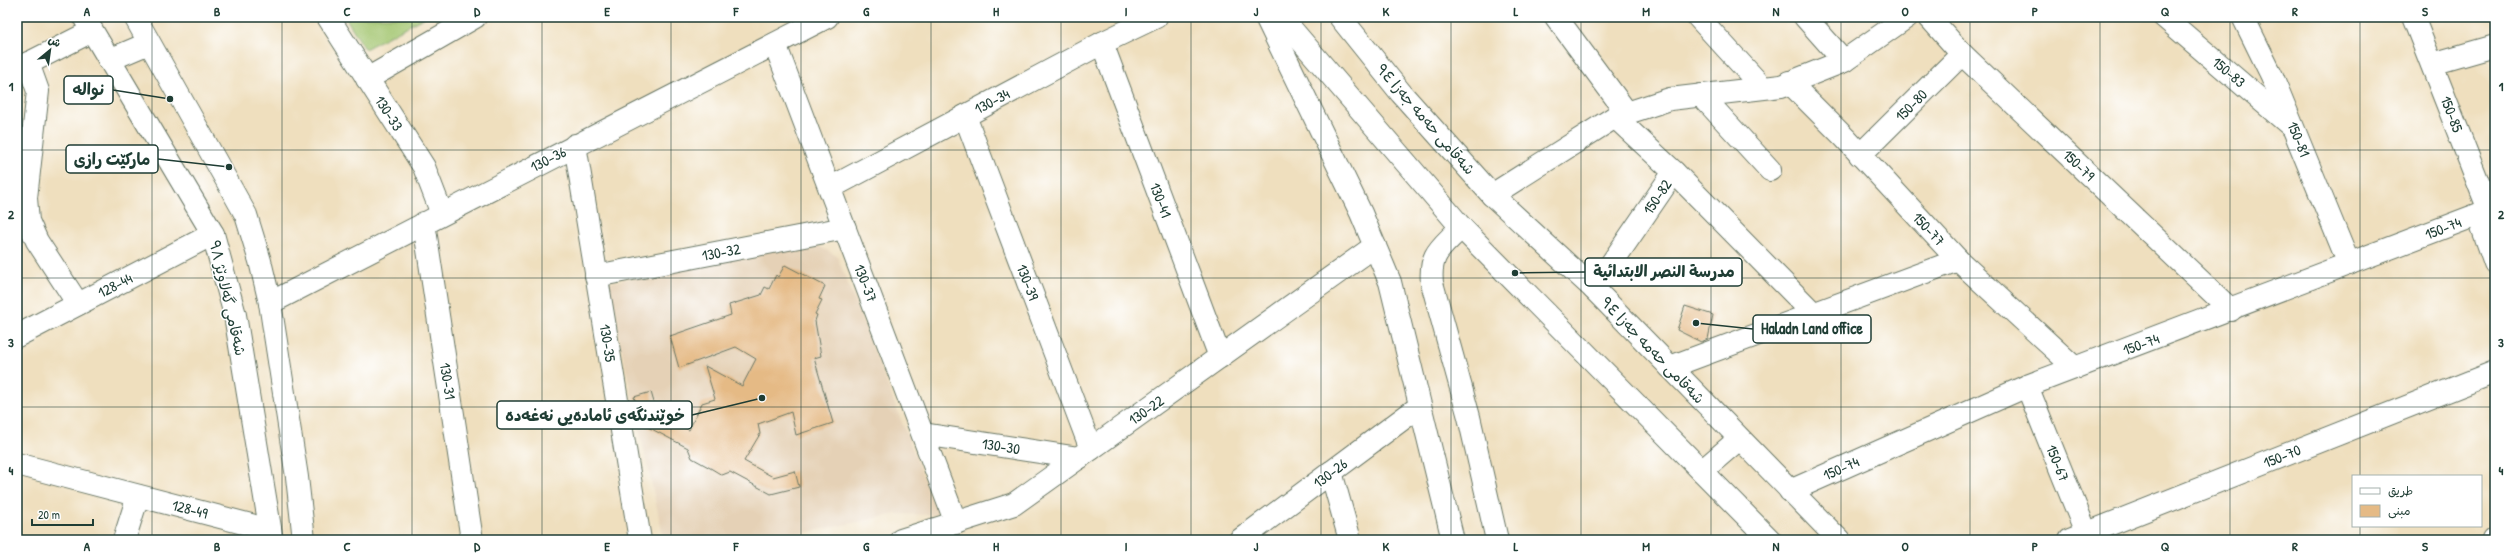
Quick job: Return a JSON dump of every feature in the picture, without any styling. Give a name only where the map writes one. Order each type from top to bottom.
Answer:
[{"type":"street","points":[[135,17],[246,215],[260,261],[270,303],[297,477],[304,540]]},
{"type":"street","name":"130-33","points":[[328,17],[424,167],[433,218]]},
{"type":"street","points":[[367,79],[475,17]]},
{"type":"street","name":"130-36","points":[[270,303],[575,145],[827,17]]},
{"type":"street","name":"130-34","points":[[830,188],[1102,43],[1156,17]]},
{"type":"street","points":[[1266,17],[1361,213],[1390,282],[1453,540]]},
{"type":"street","points":[[1281,17],[1461,227],[1770,540]]},
{"type":"street","name":"شەقامی حەمە جەزا ٩٤","points":[[1340,17],[1401,93],[1492,194],[1594,289],[1839,540]]},
{"type":"street","name":"150-82","points":[[1556,17],[1621,115],[1674,172],[1594,289]]},
{"type":"street","points":[[1698,17],[1762,87]]},
{"type":"street","points":[[1805,17],[1844,61]]},
{"type":"street","points":[[1492,194],[1621,115],[1670,99],[1762,87],[1781,86],[1844,61],[1907,17]]},
{"type":"street","name":"150-79","points":[[1929,17],[1962,54],[2231,310]]},
{"type":"street","name":"150-83","points":[[2164,17],[2294,128]]},
{"type":"street","name":"150-81","points":[[2243,17],[2272,76],[2349,264]]},
{"type":"street","name":"150-85","points":[[2413,17],[2487,211],[2495,263]]},
{"type":"street","points":[[78,304],[37,241],[28,221],[26,198],[38,91],[23,66],[88,24]]},
{"type":"street","name":"شەقامی گەلاوێژ ٩٨","points":[[88,24],[213,234],[235,315],[271,535]]},
{"type":"street","points":[[109,60],[150,43]]},
{"type":"street","name":"130-41","points":[[1102,43],[1220,357]]},
{"type":"street","name":"130-37","points":[[775,44],[956,522]]},
{"type":"street","points":[[2432,64],[2495,46]]},
{"type":"street","name":"150-80","points":[[1860,155],[1962,54]]},
{"type":"street","name":"150-77","points":[[1789,82],[1860,155],[1958,260],[2075,368]]},
{"type":"street","points":[[1701,95],[1770,170]]},
{"type":"street","name":"130-39","points":[[965,116],[1085,453]]},
{"type":"street","name":"130-35","points":[[575,145],[640,540]]},
{"type":"street","points":[[1674,172],[1814,314]]},
{"type":"street","name":"150-74","points":[[1790,491],[2027,386],[2231,310],[2487,211]]},
{"type":"street","name":"130-31","points":[[433,218],[472,540]]},
{"type":"street","points":[[1461,227],[1445,242],[1430,265],[1432,283],[1470,417],[1498,540]]},
{"type":"street","name":"130-32","points":[[596,276],[845,228]]},
{"type":"street","name":"128-44","points":[[17,336],[213,234]]},
{"type":"street","name":"130-22","points":[[901,540],[1014,504],[1375,246]]},
{"type":"street","points":[[1670,367],[1958,260]]},
{"type":"street","name":"150-70","points":[[2081,538],[2495,372]]},
{"type":"street","name":"150-67","points":[[2027,386],[2081,538]]},
{"type":"street","name":"130-26","points":[[1240,540],[1420,406]]},
{"type":"street","name":"130-30","points":[[923,434],[1085,453]]},
{"type":"street","points":[[1702,471],[1739,439]]},
{"type":"street","name":"128-49","points":[[17,464],[138,496],[271,535]]},
{"type":"street","points":[[1331,472],[1350,540]]},
{"type":"street","points":[[263,481],[297,477]]},
{"type":"street","points":[[124,540],[138,496]]},
{"type":"shaded area","points":[[813,243],[837,256],[938,515],[896,514],[770,540],[664,540],[607,283]]},
{"type":"green space","points":[[345,17],[425,17],[365,49]]},
{"type":"building","points":[[785,265],[825,286],[819,299],[822,300],[815,314],[817,315],[815,321],[821,356],[814,358],[833,423],[796,435],[791,412],[758,424],[760,434],[744,461],[773,477],[795,471],[799,487],[771,494],[730,472],[722,475],[692,458],[688,448],[644,425],[634,397],[651,392],[657,413],[689,430],[702,403],[715,399],[705,366],[742,386],[756,359],[736,347],[679,368],[670,336],[731,315],[729,305],[761,295],[765,287],[769,289],[776,275],[778,277]]},
{"type":"building","points":[[1685,306],[1713,315],[1708,339],[1701,342],[1677,330]]},
{"type":"place","name":"نواله","points":[[170,99]]},
{"type":"place","name":"مارکێت رازی","points":[[229,167]]},
{"type":"place","name":"مدرسة النصر الابتدائية","points":[[1515,273]]},
{"type":"place","name":"Haladn Land office","points":[[1696,323]]},
{"type":"place","name":"خوێندنگەی ئامادەیی نەغەدە","points":[[762,398]]}]
